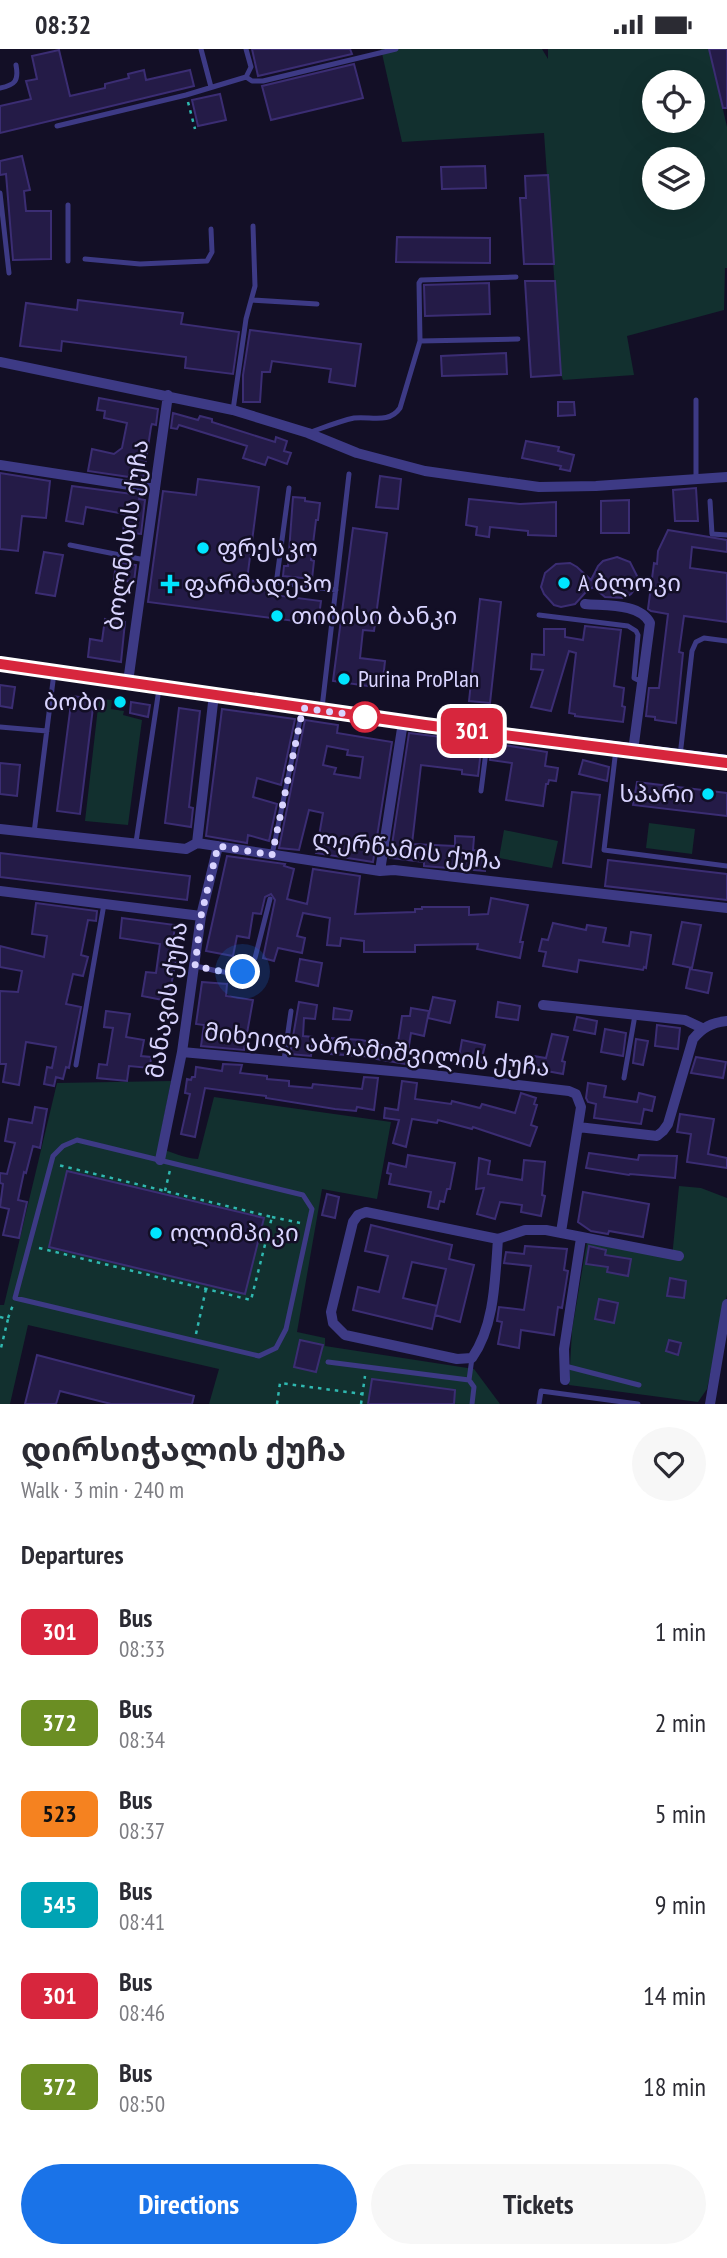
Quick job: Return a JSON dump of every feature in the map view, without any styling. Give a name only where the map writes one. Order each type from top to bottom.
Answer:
[{"type":"main road","points":[[0,664],[403,722],[727,762]]},
{"type":"street","points":[[0,362],[233,410],[308,433],[357,453],[425,471],[539,487],[727,477]]},
{"type":"street","name":"ბოლნისის ქუჩა","points":[[128,682],[168,395]]},
{"type":"street","points":[[0,465],[155,489]]},
{"type":"street","points":[[585,604],[638,611],[647,618],[650,631],[633,751]]},
{"type":"street","points":[[197,843],[214,694]]},
{"type":"street","points":[[380,871],[403,722]]},
{"type":"street","name":"ლერწამის ქუჩა","points":[[0,829],[186,849],[197,843],[380,871],[394,870],[727,908]]},
{"type":"street","name":"მანავის ქუჩა","points":[[166,1162],[201,916],[218,846]]},
{"type":"street","points":[[0,891],[201,916]]},
{"type":"street","points":[[543,1005],[685,1020],[702,1028]]},
{"type":"street","points":[[578,1126],[657,1136],[663,1132],[693,1039],[702,1028],[727,1021]]},
{"type":"street","name":"მიხეილ აბრამიშვილის ქუჩა","points":[[182,1052],[425,1074],[576,1094],[581,1107],[561,1232]]},
{"type":"street","points":[[498,1239],[495,1281],[487,1325],[483,1342],[472,1358],[457,1359],[345,1335],[333,1323],[331,1312],[353,1222],[358,1215],[366,1212],[498,1239],[525,1230],[561,1232],[679,1256]]},
{"type":"street","points":[[565,1380],[564,1349],[581,1238]]},
{"type":"street","points":[[710,1404],[727,1304]]},
{"type":"lane","points":[[201,49],[211,87]]},
{"type":"lane","points":[[57,126],[186,95],[246,77],[251,67],[246,49]]},
{"type":"lane","points":[[246,77],[252,81],[263,81],[396,49]]},
{"type":"lane","points":[[0,89],[12,86],[17,81],[16,65]]},
{"type":"lane","points":[[0,193],[9,273]]},
{"type":"lane","points":[[68,205],[68,261]]},
{"type":"lane","points":[[233,410],[246,319],[255,286],[253,226]]},
{"type":"lane","points":[[85,260],[140,264],[207,261],[212,252],[211,229]]},
{"type":"lane","points":[[308,433],[354,418],[386,418],[395,415],[400,408],[421,341],[421,280],[516,278]]},
{"type":"lane","points":[[252,300],[317,304]]},
{"type":"lane","points":[[421,341],[518,339]]},
{"type":"lane","points":[[696,400],[696,479]]},
{"type":"lane","points":[[322,711],[349,474]]},
{"type":"lane","points":[[289,488],[277,577],[280,583],[336,590]]},
{"type":"lane","points":[[710,501],[712,534],[727,535]]},
{"type":"lane","points":[[70,545],[145,560]]},
{"type":"lane","points":[[539,615],[633,628],[638,635],[634,678],[642,682]]},
{"type":"lane","points":[[680,757],[692,651],[696,642],[705,638],[727,641]]},
{"type":"lane","points":[[34,833],[54,671]]},
{"type":"lane","points":[[136,844],[159,686]]},
{"type":"lane","points":[[272,855],[303,708]]},
{"type":"lane","points":[[0,727],[47,731]]},
{"type":"lane","points":[[481,791],[488,733]]},
{"type":"lane","points":[[616,749],[604,850],[727,866]]},
{"type":"lane","points":[[195,966],[235,974],[250,966],[255,958],[270,899]]},
{"type":"lane","points":[[76,1065],[104,904]]},
{"type":"lane","points":[[283,1061],[291,1011]]},
{"type":"lane","points":[[625,1078],[635,1015]]},
{"type":"lane","points":[[77,1140],[166,1162],[303,1195],[312,1209],[286,1329],[276,1348],[259,1356],[15,1298],[53,1156],[63,1146],[77,1140]]},
{"type":"lane","points":[[472,1358],[469,1380],[474,1387],[472,1404]]},
{"type":"lane","points":[[328,1361],[469,1380]]},
{"type":"lane","points":[[565,1366],[639,1385]]},
{"type":"lane","points":[[539,1404],[541,1391],[638,1404]]},
{"type":"path","points":[[186,95],[195,128]]},
{"type":"path","points":[[165,1191],[166,1162]]},
{"type":"path","points":[[51,1163],[309,1224]]},
{"type":"path","points":[[29,1246],[251,1300],[272,1217]]},
{"type":"path","points":[[195,1341],[206,1289]]},
{"type":"path","points":[[0,1352],[15,1298]]},
{"type":"path","points":[[0,1317],[8,1319]]},
{"type":"path","points":[[361,1404],[366,1367]]},
{"type":"path","points":[[277,1404],[280,1383],[362,1394]]},
{"type":"green space","points":[[381,49],[542,49],[548,59],[548,49],[709,49],[727,127],[727,268],[724,310],[627,336],[634,375],[563,380],[561,375],[544,133],[402,142]]},
{"type":"green space","points":[[99,699],[112,700],[111,709],[124,711],[123,715],[142,720],[128,825],[85,821]]},
{"type":"green space","points":[[649,823],[695,829],[692,854],[646,848]]},
{"type":"green space","points":[[504,830],[558,841],[552,868],[499,858]]},
{"type":"green space","points":[[171,1081],[158,1148],[198,1159],[214,1097],[391,1122],[377,1199],[322,1189],[297,1332],[325,1338],[325,1346],[474,1369],[500,1404],[209,1404],[219,1369],[28,1325],[10,1404],[0,1404],[0,1305],[4,1305],[57,1083]]},
{"type":"green space","points":[[679,1186],[701,1188],[727,1198],[727,1295],[707,1389],[698,1402],[569,1385],[572,1330],[587,1242],[672,1258]]},
{"type":"building","points":[[252,49],[350,49],[352,54],[258,76]]},
{"type":"building","points":[[709,49],[727,49],[727,108],[723,108]]},
{"type":"building","points":[[59,50],[70,96],[105,88],[105,84],[129,78],[128,74],[144,70],[146,80],[190,70],[194,86],[0,133],[0,106],[31,99],[26,81],[37,79],[32,56]]},
{"type":"building","points":[[354,64],[363,98],[271,120],[262,86]]},
{"type":"building","points":[[220,94],[226,120],[198,126],[192,100]]},
{"type":"building","points":[[22,156],[30,190],[24,191],[26,211],[51,211],[51,259],[13,260],[6,174],[0,175],[0,161]]},
{"type":"building","points":[[485,166],[486,188],[442,189],[441,167]]},
{"type":"building","points":[[548,175],[554,264],[524,264],[520,198],[526,198],[525,176]]},
{"type":"building","points":[[397,237],[490,238],[490,263],[396,262]]},
{"type":"building","points":[[525,281],[555,281],[561,375],[531,377]]},
{"type":"building","points":[[489,283],[490,314],[425,316],[424,285]]},
{"type":"building","points":[[78,300],[183,313],[181,324],[239,332],[233,374],[185,368],[186,357],[62,341],[61,351],[20,346],[26,303],[77,310]]},
{"type":"building","points":[[250,330],[361,344],[355,386],[329,382],[331,369],[272,361],[270,372],[262,372],[260,402],[243,402],[243,375]]},
{"type":"building","points":[[506,353],[507,374],[442,376],[441,356]]},
{"type":"building","points":[[99,398],[158,409],[156,425],[152,424],[151,427],[143,479],[88,471],[92,449],[114,454],[122,448],[127,423],[104,418],[105,411],[97,410]]},
{"type":"building","points":[[558,402],[574,402],[575,415],[558,416]]},
{"type":"building","points":[[173,413],[198,420],[200,416],[212,419],[212,422],[275,442],[276,437],[287,441],[284,451],[291,453],[287,464],[268,457],[265,465],[243,458],[247,446],[179,425],[177,429],[171,428]]},
{"type":"building","points":[[526,441],[559,447],[558,451],[574,455],[570,471],[560,469],[561,466],[522,458]]},
{"type":"building","points":[[0,473],[50,481],[46,518],[22,516],[18,551],[0,549]]},
{"type":"building","points":[[380,476],[401,479],[398,509],[376,507]]},
{"type":"building","name":"ფრესკო","points":[[198,479],[259,487],[247,580],[274,583],[273,595],[321,601],[318,624],[148,602],[163,491],[196,495]]},
{"type":"building","points":[[72,486],[140,495],[139,499],[145,500],[141,534],[123,532],[125,514],[86,507],[83,524],[66,521]]},
{"type":"building","points":[[696,488],[698,521],[675,521],[673,490]]},
{"type":"building","points":[[293,497],[320,503],[311,560],[314,561],[312,579],[283,576],[284,566],[288,566]]},
{"type":"building","points":[[469,499],[520,504],[556,502],[556,536],[528,535],[528,531],[490,527],[489,537],[476,535],[477,527],[466,525]]},
{"type":"building","points":[[629,500],[629,533],[601,533],[601,501]]},
{"type":"building","points":[[353,528],[387,533],[374,631],[363,630],[360,658],[385,661],[382,688],[333,681]]},
{"type":"building","points":[[668,530],[727,540],[727,552],[692,547],[690,568],[727,573],[727,622],[684,616],[679,652],[683,653],[676,723],[646,716],[649,688],[659,688],[668,614],[648,609],[654,563],[657,564],[658,551]]},
{"type":"building","points":[[44,552],[63,555],[55,596],[36,593]]},
{"type":"building","points":[[617,557],[630,562],[640,582],[625,598],[605,597],[593,587],[575,604],[561,607],[554,605],[544,594],[541,587],[545,573],[556,564],[570,563],[591,580],[603,561]]},
{"type":"building","points":[[116,562],[136,565],[134,582],[114,580]]},
{"type":"building","points":[[480,599],[501,602],[490,703],[469,701]]},
{"type":"building","points":[[105,619],[125,622],[121,662],[88,657],[90,639],[102,641]]},
{"type":"building","points":[[585,626],[621,630],[614,686],[624,688],[623,722],[569,713],[576,653],[569,651],[551,711],[531,707],[543,670],[531,669],[532,654],[544,655],[544,629],[565,629],[565,637],[583,640]]},
{"type":"building","points":[[0,685],[15,687],[12,708],[0,706]]},
{"type":"building","points":[[72,696],[94,699],[80,814],[57,811]]},
{"type":"building","points":[[131,702],[150,705],[148,717],[130,713]]},
{"type":"building","points":[[179,708],[200,711],[189,807],[193,808],[191,827],[165,823]]},
{"type":"building","points":[[222,709],[295,719],[281,785],[257,778],[253,797],[277,804],[269,841],[248,835],[247,843],[206,836]]},
{"type":"building","points":[[305,720],[338,725],[337,733],[392,742],[373,862],[316,853],[323,813],[309,810],[299,850],[279,848]],"holes":[[[327,746],[348,750],[347,755],[363,757],[360,778],[334,774],[336,768],[323,765]]]},
{"type":"building","points":[[409,733],[482,742],[478,776],[462,774],[462,770],[421,765],[412,844],[455,846],[455,836],[474,837],[473,850],[485,851],[485,871],[424,866],[424,862],[390,858]]},
{"type":"building","points":[[492,743],[547,752],[545,766],[558,768],[556,781],[549,780],[546,784],[543,806],[506,800],[512,763],[490,760]]},
{"type":"building","points":[[583,760],[609,767],[607,781],[579,774]]},
{"type":"building","points":[[0,763],[20,765],[17,796],[0,794]]},
{"type":"building","points":[[637,782],[727,793],[727,816],[633,805]]},
{"type":"building","points":[[572,792],[600,795],[591,867],[563,863]]},
{"type":"building","points":[[0,853],[190,876],[187,900],[0,877]]},
{"type":"building","points":[[227,856],[285,864],[284,866],[294,869],[287,899],[307,904],[313,869],[360,876],[355,914],[415,912],[415,909],[422,907],[469,907],[469,915],[488,914],[491,898],[528,905],[520,942],[523,942],[520,958],[477,949],[478,944],[415,945],[415,952],[364,952],[364,941],[341,938],[340,946],[327,945],[330,918],[303,913],[297,936],[305,938],[302,953],[278,948],[274,961],[263,958],[275,900],[271,894],[265,897],[261,914],[253,913],[249,938],[237,936],[233,956],[206,951]]},
{"type":"building","points":[[608,860],[727,874],[727,900],[605,886]]},
{"type":"building","points":[[36,903],[97,911],[96,921],[88,920],[81,955],[88,957],[83,976],[73,974],[66,1004],[81,1007],[69,1068],[66,1067],[63,1079],[56,1077],[54,1086],[44,1084],[47,1067],[52,1068],[56,1047],[26,1042],[19,1085],[3,1082],[6,1064],[0,1064],[0,991],[18,992],[22,971],[0,967],[0,946],[44,957],[47,936],[32,934]]},
{"type":"building","points":[[122,918],[175,925],[171,959],[176,960],[168,1001],[142,996],[146,972],[156,973],[160,944],[120,938]]},
{"type":"building","points":[[682,922],[701,925],[692,968],[673,964]]},
{"type":"building","points":[[553,923],[586,930],[587,925],[606,928],[603,942],[629,946],[631,932],[651,935],[646,968],[643,970],[579,960],[577,972],[543,966],[546,952],[539,951],[542,939],[548,940]]},
{"type":"building","points":[[300,959],[322,963],[318,986],[296,981]]},
{"type":"building","points":[[690,969],[712,973],[708,993],[686,988]]},
{"type":"building","points":[[202,982],[227,984],[226,996],[253,1000],[244,1050],[201,1046],[204,1025],[196,1024]]},
{"type":"building","points":[[433,997],[455,1001],[450,1023],[428,1018]]},
{"type":"building","points":[[299,1002],[317,1005],[315,1019],[304,1018],[303,1036],[313,1037],[311,1056],[290,1054]]},
{"type":"building","points":[[498,1002],[520,1006],[518,1020],[496,1017]]},
{"type":"building","points":[[334,1008],[352,1011],[350,1020],[333,1019]]},
{"type":"building","points":[[411,1008],[429,1011],[424,1036],[411,1033],[406,1064],[376,1057],[331,1054],[332,1038],[362,1040],[397,1049],[402,1016],[410,1016]]},
{"type":"building","points":[[106,1011],[130,1014],[126,1037],[144,1040],[141,1056],[151,1057],[150,1068],[129,1066],[127,1081],[97,1078],[99,1064],[107,1065],[113,1028],[104,1027]]},
{"type":"building","points":[[577,1017],[597,1021],[595,1034],[574,1030]]},
{"type":"building","points":[[657,1025],[680,1028],[678,1049],[655,1046]]},
{"type":"building","points":[[605,1029],[626,1033],[623,1056],[601,1052]]},
{"type":"building","points":[[552,1034],[568,1037],[562,1061],[565,1062],[563,1074],[525,1067],[527,1055],[546,1058]]},
{"type":"building","points":[[636,1039],[648,1041],[643,1065],[633,1063]]},
{"type":"building","points":[[462,1040],[485,1045],[481,1062],[459,1057]]},
{"type":"building","points":[[696,1057],[726,1062],[723,1078],[691,1073]]},
{"type":"building","points":[[223,1064],[242,1065],[240,1073],[289,1081],[289,1086],[312,1088],[313,1084],[362,1089],[364,1077],[378,1078],[374,1110],[357,1107],[356,1111],[335,1109],[205,1088],[195,1137],[181,1134],[190,1094],[185,1093],[187,1079],[195,1077],[196,1067],[222,1071]]},
{"type":"building","points":[[402,1081],[417,1083],[415,1099],[451,1104],[452,1101],[480,1108],[482,1104],[515,1113],[521,1093],[536,1098],[534,1104],[537,1105],[531,1125],[537,1127],[530,1146],[473,1127],[472,1129],[438,1120],[437,1123],[412,1119],[406,1147],[393,1143],[399,1120],[384,1118],[385,1108],[398,1110]]},
{"type":"building","points":[[588,1083],[606,1086],[604,1097],[637,1102],[639,1093],[655,1097],[652,1111],[644,1109],[641,1124],[594,1118],[596,1104],[588,1102],[586,1098]]},
{"type":"building","points":[[35,1107],[47,1109],[40,1148],[33,1146],[26,1173],[24,1172],[18,1200],[27,1202],[19,1238],[3,1235],[9,1209],[0,1207],[3,1184],[0,1183],[0,1173],[7,1174],[15,1143],[5,1141],[9,1119],[32,1123]]},
{"type":"building","points":[[680,1114],[714,1119],[708,1154],[727,1158],[727,1168],[687,1162],[691,1134],[677,1132]]},
{"type":"building","points":[[589,1153],[638,1160],[639,1155],[677,1156],[675,1178],[629,1175],[586,1168]]},
{"type":"building","points":[[408,1155],[455,1163],[450,1189],[447,1189],[444,1202],[440,1201],[438,1209],[428,1207],[431,1192],[389,1184],[389,1163],[406,1167]]},
{"type":"building","points":[[479,1158],[490,1161],[488,1174],[522,1180],[524,1160],[545,1162],[542,1195],[545,1196],[541,1216],[521,1212],[522,1205],[500,1202],[495,1219],[477,1214],[484,1188],[476,1189]]},
{"type":"building","name":"ოლიმპიკი","points":[[67,1171],[264,1218],[245,1294],[49,1247]]},
{"type":"building","points":[[583,1192],[649,1204],[643,1237],[591,1231],[578,1222]]},
{"type":"building","points":[[327,1194],[339,1197],[335,1218],[322,1215]]},
{"type":"building","points":[[371,1225],[452,1245],[449,1259],[474,1265],[460,1322],[435,1315],[432,1329],[353,1310],[358,1287],[379,1292],[388,1256],[365,1251]],"holes":[[[412,1262],[446,1269],[437,1306],[403,1298]]]},
{"type":"building","points":[[525,1246],[567,1249],[564,1270],[568,1271],[554,1335],[521,1330],[519,1348],[498,1344],[502,1322],[497,1321],[499,1307],[524,1310],[531,1266],[504,1263],[506,1252],[524,1254]]},
{"type":"building","points":[[589,1246],[606,1250],[605,1255],[631,1259],[628,1276],[607,1272],[608,1267],[586,1264]]},
{"type":"building","points":[[670,1278],[686,1281],[684,1298],[667,1296]]},
{"type":"building","points":[[599,1299],[618,1303],[614,1323],[595,1319]]},
{"type":"building","points":[[300,1340],[323,1345],[316,1372],[294,1367]]},
{"type":"building","points":[[669,1340],[681,1343],[678,1355],[666,1351]]},
{"type":"building","points":[[37,1355],[194,1396],[192,1404],[111,1404],[60,1391],[56,1404],[25,1404]]},
{"type":"building","points":[[372,1379],[455,1390],[454,1404],[368,1404]]},
{"type":"bus line","name":"301","points":[[0,664],[322,711],[727,763]]},
{"type":"place","name":"ფრესკო","points":[[203,548]]},
{"type":"place","name":"A ბლოკი","points":[[564,583]]},
{"type":"place","name":"ფარმადეპო","points":[[170,584]]},
{"type":"place","name":"თიბისი ბანკი","points":[[277,616]]},
{"type":"place","name":"Purina ProPlan","points":[[344,679]]},
{"type":"place","name":"ბობი","points":[[120,702]]},
{"type":"place","name":"სპარი","points":[[708,794]]},
{"type":"place","name":"ოლიმპიკი","points":[[156,1233]]},
{"type":"route","points":[[243,972],[235,974],[195,966],[201,916],[218,846],[272,855],[303,708],[376,718],[365,717]]}]
